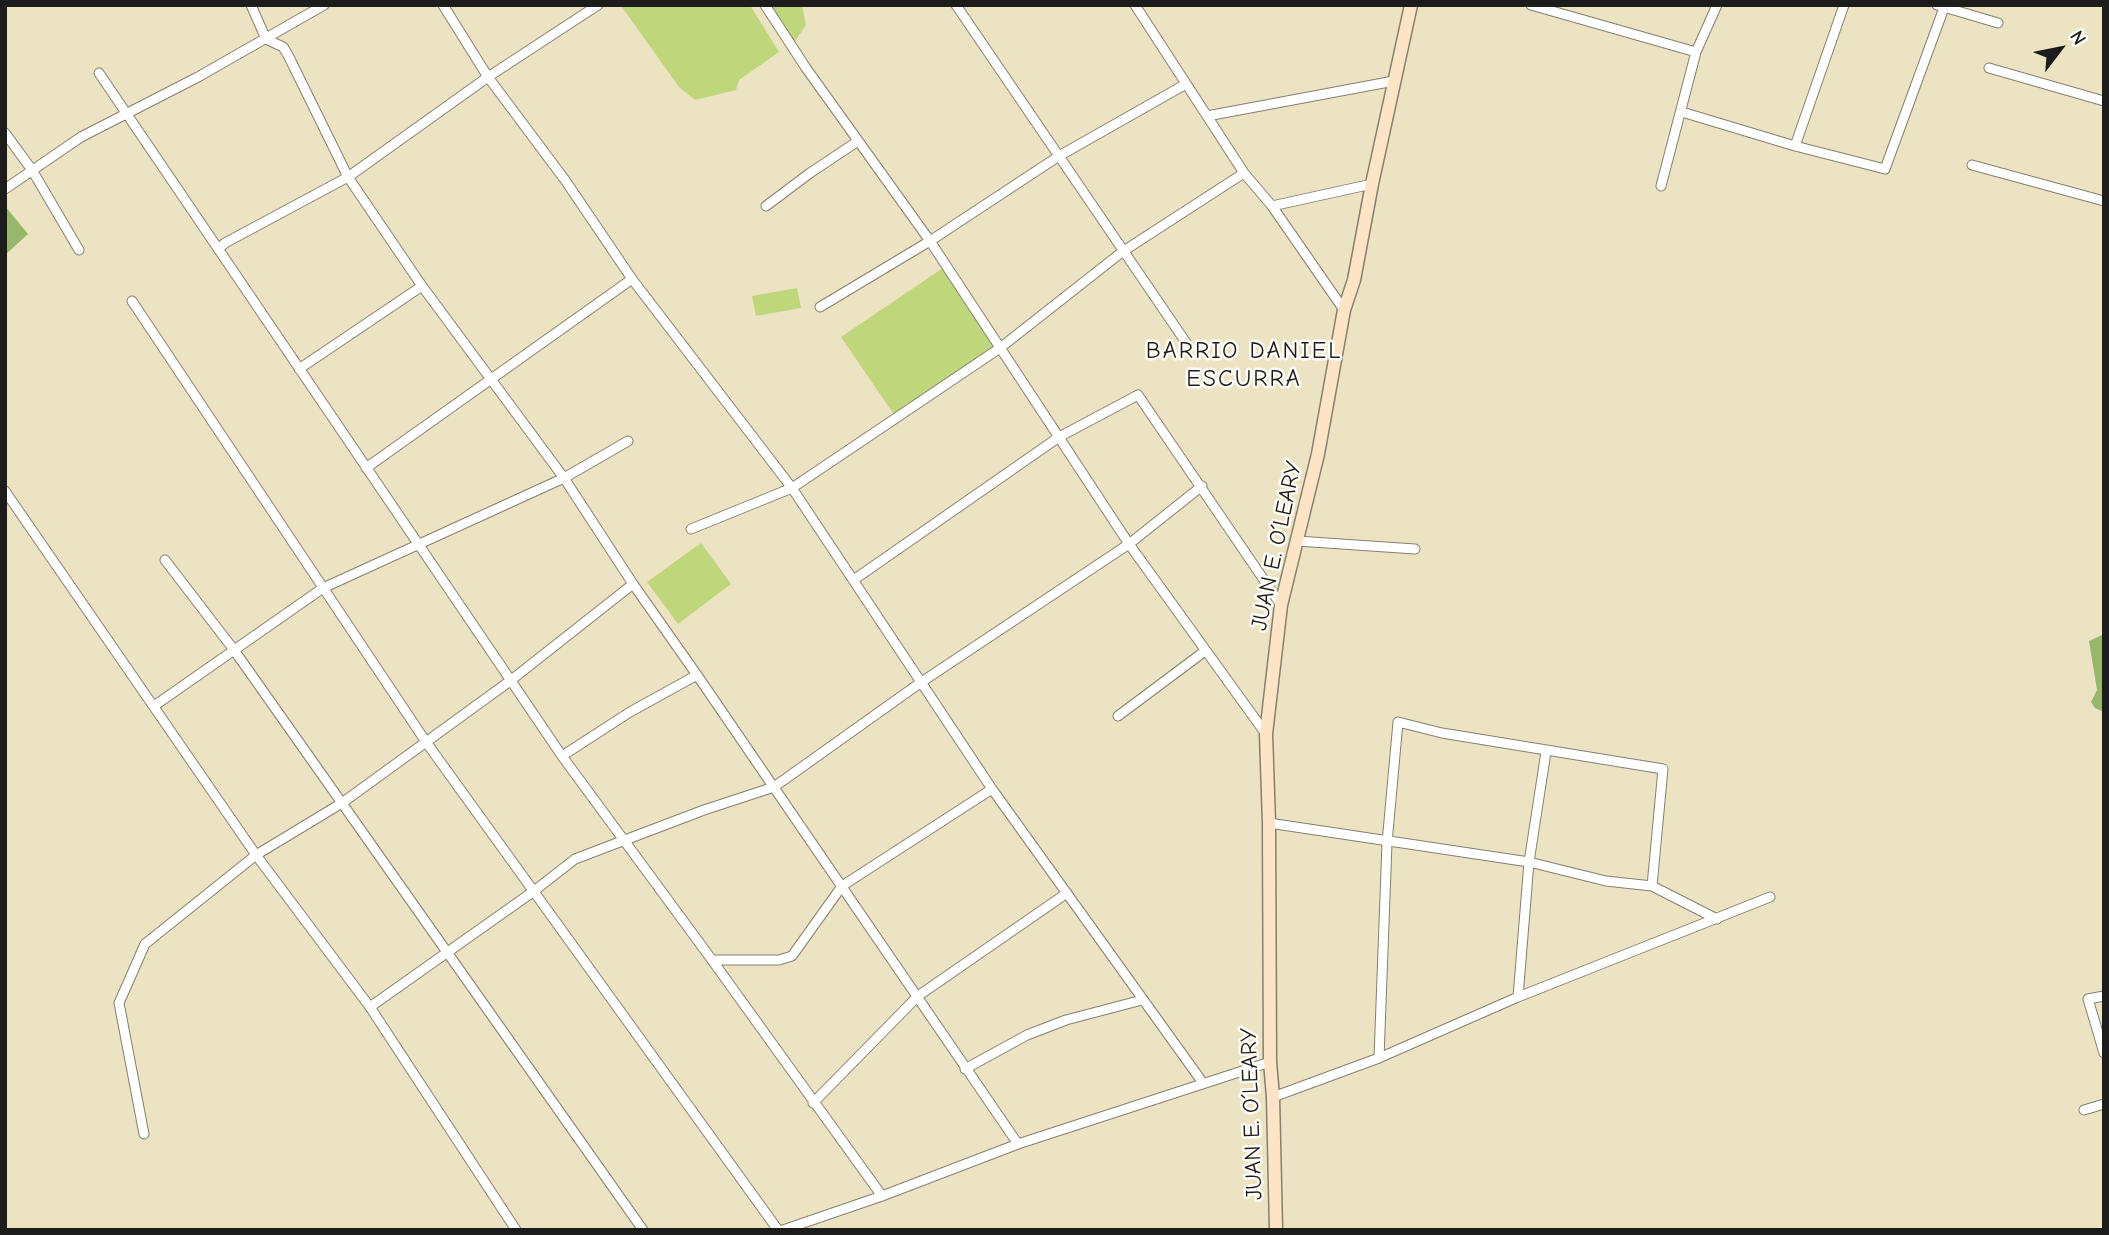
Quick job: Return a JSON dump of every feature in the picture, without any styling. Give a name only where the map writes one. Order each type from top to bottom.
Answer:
[{"type":"street","points":[[251,5],[266,39],[283,47],[348,177],[422,286],[564,478],[632,584],[1018,1144]]},
{"type":"street","points":[[5,189],[81,137],[266,39],[324,5]]},
{"type":"street","points":[[443,5],[488,77],[565,180],[632,279],[792,488],[855,579],[920,683],[992,789],[1203,1083]]},
{"type":"street","points":[[218,249],[348,177],[488,77],[598,5]]},
{"type":"street","points":[[765,5],[930,241],[1129,544],[1266,734]]},
{"type":"street","points":[[957,5],[1122,252],[1187,344]]},
{"type":"street","points":[[1135,5],[1244,173],[1272,206],[1344,310]]},
{"type":"street","name":"JUAN E. O´LEARY","points":[[1276,1230],[1270,1062],[1266,734],[1281,605],[1318,454],[1344,310],[1354,280],[1411,5]]},
{"type":"street","points":[[1531,5],[1696,52]]},
{"type":"street","points":[[1661,186],[1696,52],[1717,5]]},
{"type":"street","points":[[1795,146],[1843,5]]},
{"type":"street","points":[[1682,112],[1795,146],[1885,169],[1942,6],[1998,23]]},
{"type":"street","points":[[1989,68],[2104,101]]},
{"type":"street","points":[[99,73],[562,756],[882,1196]]},
{"type":"street","points":[[1207,116],[1394,81]]},
{"type":"street","points":[[820,307],[930,241],[1059,156],[1186,84]]},
{"type":"street","points":[[5,133],[32,170],[79,250]]},
{"type":"street","points":[[766,206],[858,141]]},
{"type":"street","points":[[1972,165],[2104,201]]},
{"type":"street","points":[[691,529],[792,488],[1000,348],[1122,252],[1244,173]]},
{"type":"street","points":[[1272,206],[1372,184]]},
{"type":"street","points":[[366,468],[632,279]]},
{"type":"street","points":[[299,369],[422,286]]},
{"type":"street","points":[[132,301],[426,742],[781,1230],[882,1196],[1018,1144],[1270,1062]]},
{"type":"street","points":[[855,579],[1059,437],[1138,394],[1281,605]]},
{"type":"street","points":[[154,706],[323,588],[564,478],[628,441]]},
{"type":"street","points":[[370,1007],[575,859],[774,787],[920,683],[1129,544],[1202,486]]},
{"type":"street","points":[[5,491],[256,855],[370,1007],[516,1230]]},
{"type":"street","points":[[1297,541],[1415,548]]},
{"type":"street","points":[[164,560],[234,650],[643,1230]]},
{"type":"street","points":[[144,1134],[119,1003],[145,944],[256,855],[342,803],[510,681],[632,584]]},
{"type":"street","points":[[1118,716],[1205,651]]},
{"type":"street","points":[[562,756],[630,712],[697,675]]},
{"type":"street","points":[[1379,1058],[1387,843],[1398,722],[1546,752],[1663,769],[1652,886]]},
{"type":"street","points":[[1518,997],[1529,862],[1546,752]]},
{"type":"street","points":[[712,960],[779,960],[792,956],[842,886],[992,789]]},
{"type":"street","points":[[1269,823],[1387,843],[1529,862],[1606,881],[1652,886],[1717,919]]},
{"type":"street","points":[[813,1102],[918,996],[1067,892]]},
{"type":"street","points":[[1273,1097],[1379,1058],[1518,997],[1770,897]]},
{"type":"street","points":[[2104,996],[2088,999],[2104,1054]]},
{"type":"street","points":[[965,1069],[1027,1035],[1066,1020],[1142,1000]]},
{"type":"street","points":[[2084,1110],[2104,1104]]},
{"type":"green space","points":[[750,5],[779,52],[739,80],[736,90],[695,100],[679,87],[622,7]]},
{"type":"green space","points":[[769,5],[802,5],[806,25],[793,44]]},
{"type":"green space","points":[[5,206],[28,234],[5,255]]},
{"type":"green space","points":[[943,268],[997,348],[895,416],[841,337]]},
{"type":"green space","points":[[797,288],[801,308],[756,316],[752,296]]},
{"type":"green space","points":[[701,543],[731,584],[678,624],[647,582]]},
{"type":"green space","points":[[2104,634],[2104,712],[2095,708],[2091,702],[2097,690],[2089,641]]},
{"type":"district","name":"BARRIO DANIEL ESCURRA","points":[[1244,365]]}]
